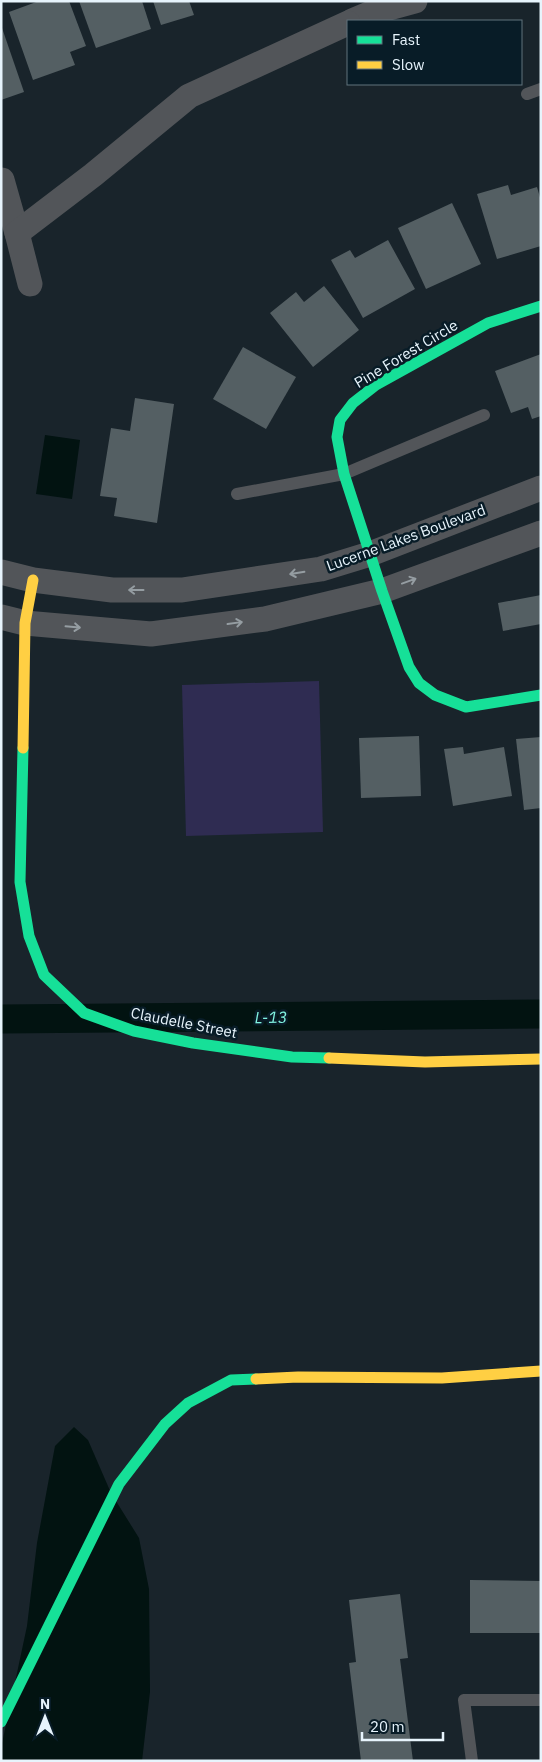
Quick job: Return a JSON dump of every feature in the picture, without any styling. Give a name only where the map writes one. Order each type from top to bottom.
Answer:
[{"type":"street","points":[[355,20],[371,13],[415,1]]},
{"type":"street","points":[[17,233],[93,175],[189,96],[294,46],[347,23]]},
{"type":"street","points":[[2,180],[30,284]]},
{"type":"street","name":"Pine Forest Circle","points":[[541,306],[488,323],[376,385],[353,403],[340,420],[337,437],[344,474],[382,591],[408,667],[418,683],[435,695],[466,707],[541,695]]},
{"type":"street","name":"Lucerne Lakes Boulevard","points":[[1,572],[33,580],[112,590],[182,590],[320,569],[370,554],[541,488]]},
{"type":"street","points":[[13,620],[152,634],[265,619],[382,591],[541,534]]},
{"type":"street","name":"Claudelle Street","points":[[33,580],[13,620],[20,882],[29,936],[44,975],[84,1013],[134,1031],[193,1043],[292,1057],[425,1062],[541,1059]]},
{"type":"street","points":[[1,1722],[119,1484],[165,1424],[188,1403],[231,1380],[298,1377],[442,1378],[541,1371]]},
{"type":"lane","points":[[527,94],[541,88]]},
{"type":"lane","points":[[237,494],[344,474],[484,415]]},
{"type":"lane","points":[[472,1761],[464,1700],[541,1700]]},
{"type":"shaded area","points":[[45,435],[80,440],[72,499],[36,494]]},
{"type":"shaded area","points":[[319,681],[323,832],[186,836],[182,685]]},
{"type":"shaded area","points":[[74,1427],[88,1440],[111,1493],[139,1538],[149,1589],[150,1692],[142,1761],[1,1761],[1,1748],[27,1626],[37,1543],[55,1446]]},
{"type":"building","points":[[39,1],[69,1],[86,46],[70,52],[75,65],[33,80],[9,12]]},
{"type":"building","points":[[79,1],[142,1],[151,29],[96,48]]},
{"type":"building","points":[[153,1],[189,1],[194,15],[161,25]]},
{"type":"building","points":[[1,25],[24,92],[1,100]]},
{"type":"building","points":[[508,185],[511,195],[537,187],[541,201],[541,246],[497,259],[477,194]]},
{"type":"building","points":[[452,203],[481,264],[426,289],[398,228]]},
{"type":"building","points":[[388,240],[415,289],[363,318],[331,260],[350,250],[355,258]]},
{"type":"building","points":[[324,286],[359,330],[313,367],[270,313],[296,292],[304,302]]},
{"type":"building","points":[[243,347],[296,377],[266,429],[213,399]]},
{"type":"building","points":[[541,354],[541,416],[532,419],[528,407],[511,413],[495,371]]},
{"type":"building","points":[[135,398],[174,404],[157,523],[114,516],[117,498],[100,496],[111,428],[130,431]]},
{"type":"building","points":[[541,595],[541,624],[503,631],[498,603]]},
{"type":"building","points":[[419,736],[421,796],[361,798],[359,738]]},
{"type":"building","points":[[541,737],[541,808],[524,810],[516,739]]},
{"type":"building","points":[[463,747],[464,754],[504,747],[512,796],[453,806],[444,749]]},
{"type":"building","points":[[470,1580],[541,1581],[541,1633],[470,1633]]},
{"type":"building","points":[[400,1594],[408,1658],[400,1659],[413,1761],[361,1761],[349,1663],[356,1662],[349,1600]]},
{"type":"waterway","name":"L-13","points":[[1,1019],[541,1014]]},
{"type":"traffic: fast","points":[[541,306],[488,323],[376,385],[353,403],[340,420],[337,437],[344,474],[382,591],[409,667],[419,683],[435,695],[466,707],[541,695]]},
{"type":"traffic: fast","points":[[23,748],[20,882],[29,936],[44,975],[84,1013],[134,1031],[193,1043],[292,1057],[329,1058]]},
{"type":"traffic: fast","points":[[1,1722],[119,1484],[165,1424],[188,1403],[231,1380],[256,1379]]},
{"type":"traffic: slow","points":[[23,748],[25,623],[33,580]]},
{"type":"traffic: slow","points":[[329,1058],[425,1062],[541,1059]]},
{"type":"traffic: slow","points":[[256,1379],[298,1377],[442,1378],[541,1371]]}]
